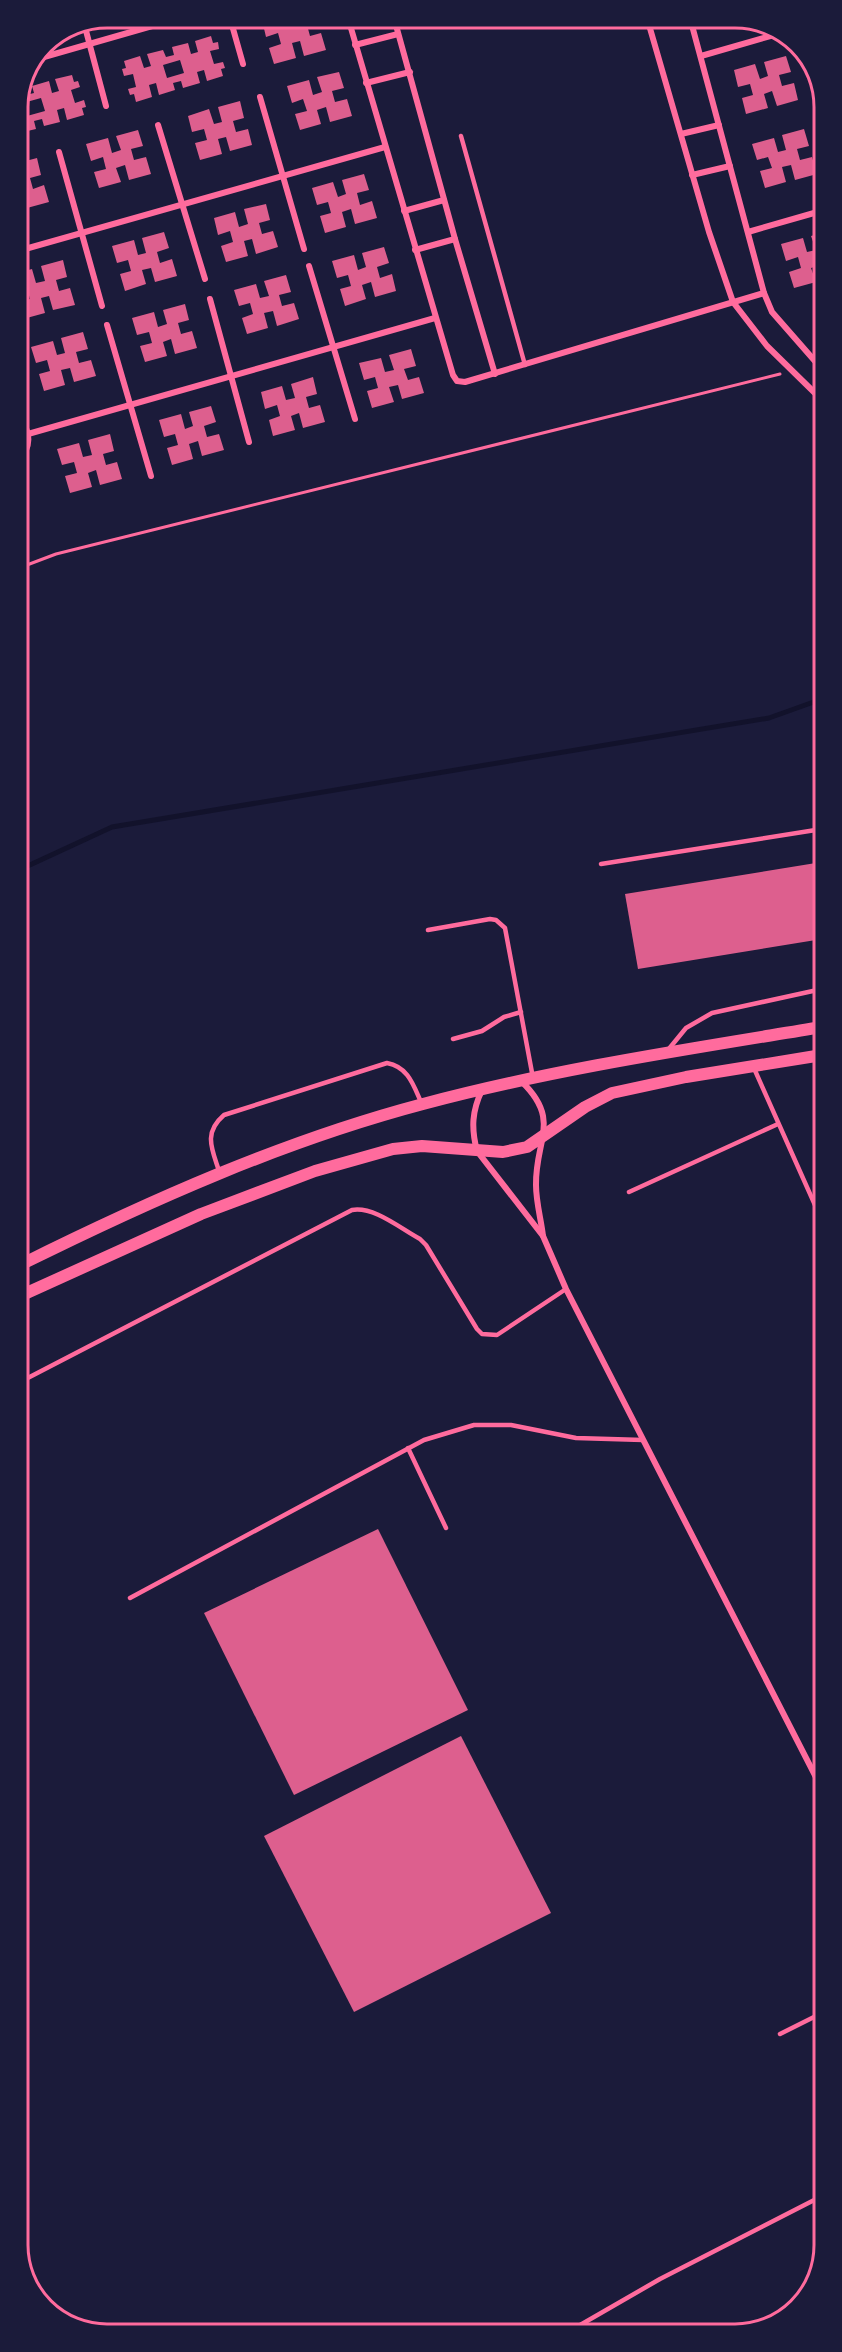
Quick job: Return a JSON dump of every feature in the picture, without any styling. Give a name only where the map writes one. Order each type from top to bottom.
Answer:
[{"type":"main road","points":[[28,1261],[97,1227],[220,1175],[309,1141],[422,1104],[527,1080],[665,1053],[814,1028]]},
{"type":"main road","points":[[28,1292],[201,1214],[315,1171],[393,1149],[422,1146],[503,1152],[527,1147],[585,1107],[612,1093],[644,1084],[814,1056]]},
{"type":"street","points":[[48,56],[142,29]]},
{"type":"street","points":[[233,29],[243,64]]},
{"type":"street","points":[[351,29],[435,318],[457,381],[465,382],[495,374],[764,294]]},
{"type":"street","points":[[397,29],[495,374]]},
{"type":"street","points":[[650,29],[692,175],[733,302],[767,346],[814,392]]},
{"type":"street","points":[[693,29],[764,294],[771,312],[814,360]]},
{"type":"street","points":[[86,32],[106,106]]},
{"type":"street","points":[[356,45],[398,34]]},
{"type":"street","points":[[701,56],[769,36]]},
{"type":"street","points":[[366,83],[410,72]]},
{"type":"street","points":[[260,97],[304,249]]},
{"type":"street","points":[[158,125],[205,279]]},
{"type":"street","points":[[681,134],[719,125]]},
{"type":"street","points":[[29,248],[385,147]]},
{"type":"street","points":[[59,152],[102,306]]},
{"type":"street","points":[[692,175],[730,166]]},
{"type":"street","points":[[404,212],[444,200]]},
{"type":"street","points":[[748,232],[814,213]]},
{"type":"street","points":[[415,250],[455,239]]},
{"type":"street","points":[[309,266],[355,419]]},
{"type":"street","points":[[210,299],[249,442]]},
{"type":"street","points":[[29,434],[435,318]]},
{"type":"street","points":[[107,325],[151,476]]},
{"type":"street","points":[[527,1080],[541,1107],[542,1138],[536,1184],[543,1236]]},
{"type":"street","points":[[482,1090],[472,1119],[477,1151],[543,1236],[566,1289],[814,1773]]},
{"type":"lane","points":[[461,136],[525,365]]},
{"type":"lane","points":[[602,864],[814,830]]},
{"type":"lane","points":[[428,930],[490,919],[502,923],[505,928],[521,1012],[527,1080]]},
{"type":"lane","points":[[665,1053],[686,1028],[712,1013],[814,991]]},
{"type":"lane","points":[[453,1039],[482,1031],[504,1017],[521,1012]]},
{"type":"lane","points":[[220,1175],[210,1145],[210,1137],[216,1122],[224,1115],[387,1063],[403,1068],[422,1104]]},
{"type":"lane","points":[[753,1066],[814,1205]]},
{"type":"lane","points":[[629,1192],[778,1124]]},
{"type":"lane","points":[[28,1378],[351,1210],[358,1209],[372,1213],[426,1245],[482,1334],[497,1335],[566,1289]]},
{"type":"lane","points":[[130,1598],[424,1440],[474,1425],[511,1425],[576,1438],[643,1440]]},
{"type":"lane","points":[[408,1448],[446,1528]]},
{"type":"lane","points":[[780,2034],[814,2017]]},
{"type":"lane","points":[[582,2324],[660,2279],[814,2200]]},
{"type":"path","points":[[29,564],[56,554],[794,371]]},
{"type":"building","points":[[264,29],[308,29],[310,36],[321,33],[326,50],[304,56],[300,41],[292,43],[296,58],[274,64],[269,48],[281,44],[278,33],[266,37]]},
{"type":"building","points":[[211,36],[213,43],[218,42],[219,49],[210,51],[214,64],[223,62],[225,68],[221,69],[223,76],[207,81],[204,70],[197,72],[200,83],[183,88],[181,81],[173,83],[175,90],[159,95],[156,83],[149,85],[152,97],[136,102],[134,94],[130,95],[128,89],[136,87],[133,74],[124,76],[122,69],[126,68],[124,61],[140,56],[144,68],[151,66],[147,54],[163,50],[166,57],[174,55],[172,47],[188,43],[191,54],[198,52],[195,41]],"holes":[[[180,60],[184,73],[167,78],[163,65]]]},
{"type":"building","points":[[786,56],[791,72],[779,75],[782,86],[794,83],[798,100],[777,106],[772,91],[764,94],[768,108],[746,114],[742,98],[753,95],[750,84],[738,87],[734,70],[755,64],[760,79],[768,76],[764,62]]},
{"type":"building","points":[[339,72],[344,88],[332,91],[335,102],[347,99],[352,116],[330,122],[326,107],[317,110],[321,124],[300,130],[295,114],[307,111],[303,99],[292,103],[287,86],[309,80],[313,95],[322,92],[317,77]]},
{"type":"building","points":[[72,75],[74,82],[78,81],[80,87],[71,90],[75,103],[84,100],[86,107],[82,108],[84,115],[67,120],[64,108],[57,110],[60,122],[44,126],[42,119],[34,121],[36,129],[29,131],[29,115],[45,111],[41,98],[29,101],[30,94],[34,93],[32,86],[49,81],[52,93],[59,91],[55,79]]},
{"type":"building","points":[[240,101],[244,118],[233,121],[236,132],[248,129],[252,145],[230,151],[226,137],[218,139],[222,154],[200,160],[195,143],[207,140],[204,129],[192,132],[188,116],[209,109],[214,124],[222,122],[218,107]]},
{"type":"building","points":[[804,129],[809,146],[797,149],[800,160],[812,157],[814,175],[795,180],[791,165],[782,167],[786,182],[765,188],[760,171],[772,168],[768,157],[757,160],[752,144],[774,138],[778,152],[786,150],[782,135]]},
{"type":"building","points":[[138,130],[143,146],[131,149],[134,160],[146,157],[151,174],[129,180],[125,165],[116,168],[121,182],[99,188],[94,172],[106,169],[103,157],[91,161],[86,144],[108,138],[112,153],[121,150],[116,136]]},
{"type":"building","points":[[37,158],[41,175],[30,178],[33,189],[44,185],[49,202],[29,207],[29,160]]},
{"type":"building","points":[[364,174],[369,190],[357,193],[360,205],[372,201],[377,218],[355,224],[351,209],[342,212],[346,227],[325,233],[320,216],[331,213],[328,202],[317,205],[312,188],[333,182],[338,197],[346,194],[342,180]]},
{"type":"building","points":[[266,204],[270,220],[259,223],[262,234],[273,231],[278,247],[256,254],[252,239],[244,241],[248,256],[226,262],[221,246],[233,242],[230,231],[218,235],[214,218],[235,212],[239,227],[248,224],[244,209]]},
{"type":"building","points":[[164,232],[169,248],[157,252],[160,263],[172,259],[177,276],[155,282],[151,268],[142,270],[146,284],[125,291],[120,274],[131,271],[128,260],[117,263],[112,246],[134,240],[138,255],[146,253],[142,238]]},
{"type":"building","points":[[803,238],[807,252],[814,250],[814,267],[811,268],[814,283],[794,288],[789,272],[801,268],[798,257],[786,261],[781,244]]},
{"type":"building","points":[[384,247],[389,263],[377,267],[380,278],[392,274],[396,291],[375,297],[371,282],[362,285],[366,299],[345,306],[340,289],[351,286],[348,275],[337,278],[332,261],[354,255],[358,270],[366,267],[362,253]]},
{"type":"building","points":[[63,260],[67,277],[56,280],[59,291],[70,288],[75,305],[53,310],[49,296],[41,298],[45,313],[29,317],[29,270],[32,269],[36,283],[45,281],[41,266]]},
{"type":"building","points":[[286,275],[291,292],[279,295],[282,306],[294,303],[299,319],[277,326],[273,311],[264,313],[268,328],[247,334],[242,318],[253,314],[250,303],[239,306],[234,290],[256,284],[260,298],[269,296],[264,281]]},
{"type":"building","points":[[185,304],[189,320],[178,323],[181,334],[192,331],[197,348],[175,354],[171,339],[163,342],[167,356],[145,362],[140,346],[152,343],[149,332],[137,335],[132,318],[154,312],[158,327],[167,324],[163,310]]},
{"type":"building","points":[[83,332],[88,349],[76,352],[79,363],[91,360],[96,376],[74,382],[70,368],[61,370],[65,385],[44,391],[39,374],[50,371],[47,360],[36,363],[31,347],[53,341],[57,355],[65,353],[61,338]]},
{"type":"building","points":[[411,349],[416,366],[404,369],[408,380],[419,377],[424,393],[402,399],[398,385],[389,387],[394,402],[372,408],[367,391],[378,388],[375,377],[364,380],[359,363],[381,358],[385,372],[394,370],[389,355]]},
{"type":"building","points":[[313,377],[317,394],[306,397],[309,408],[320,405],[325,422],[303,428],[299,413],[291,416],[295,430],[273,436],[269,420],[280,416],[277,405],[265,409],[261,392],[282,386],[286,400],[295,398],[291,384]]},
{"type":"building","points":[[211,406],[216,422],[204,426],[207,437],[219,434],[224,450],[202,456],[198,441],[189,444],[193,459],[172,465],[167,448],[178,445],[175,434],[164,437],[159,420],[181,414],[185,429],[193,426],[189,412]]},
{"type":"building","points":[[110,434],[114,451],[103,454],[106,465],[117,462],[122,479],[100,485],[96,470],[88,473],[92,487],[70,493],[65,476],[77,473],[74,462],[62,465],[57,449],[79,443],[83,457],[92,455],[88,440]]},
{"type":"building","points":[[814,863],[814,940],[638,969],[625,894]]},
{"type":"building","points":[[378,1529],[468,1710],[294,1795],[204,1613]]},
{"type":"building","points":[[461,1736],[551,1913],[354,2012],[264,1836]]},
{"type":"waterway","points":[[29,866],[112,827],[769,718],[814,702]]}]
